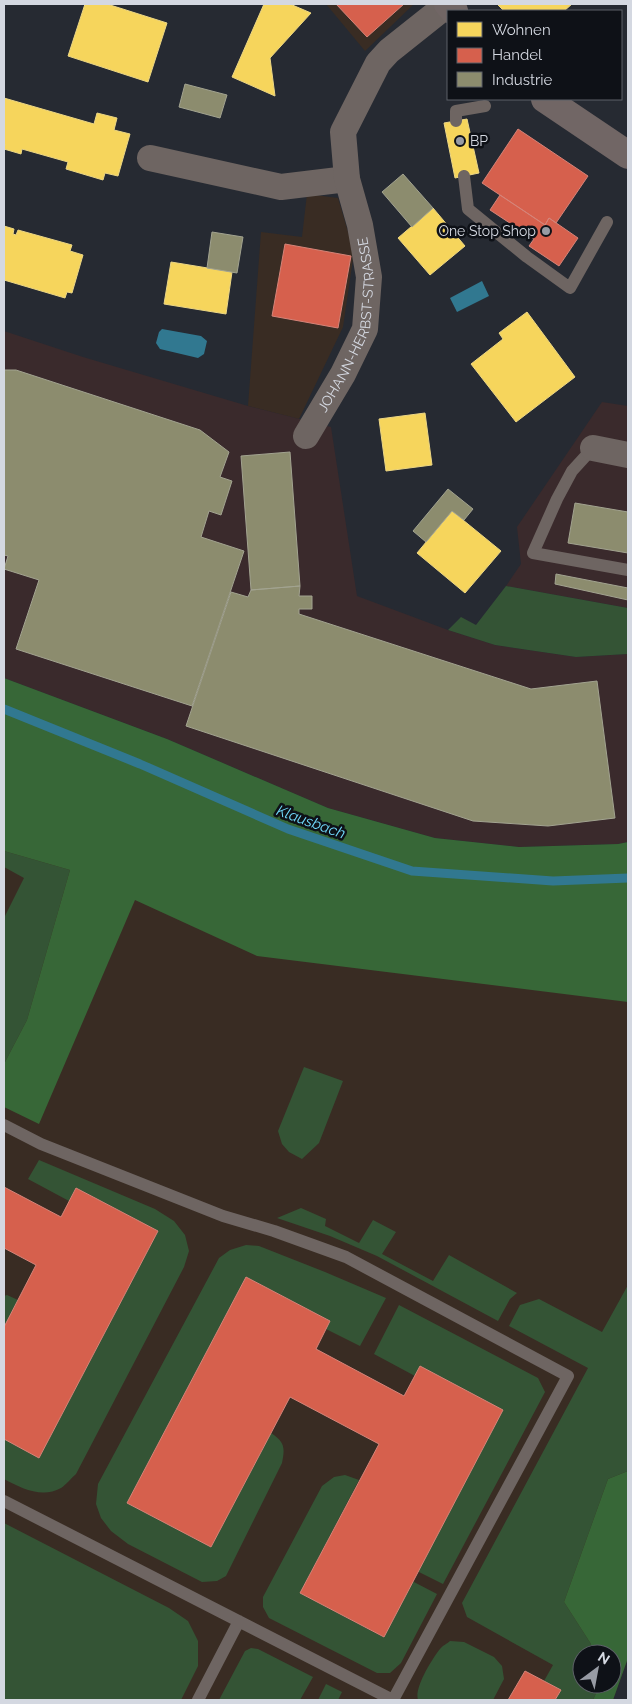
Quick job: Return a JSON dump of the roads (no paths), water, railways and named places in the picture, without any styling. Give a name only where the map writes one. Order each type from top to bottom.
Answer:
[{"type":"main road","points":[[546,100],[628,155]]},
{"type":"street","name":"JOHANN-HERBST-STRASSE","points":[[306,436],[342,374],[365,329],[369,277],[360,225],[347,179],[343,132],[378,63],[389,51],[448,4]]},
{"type":"street","points":[[150,158],[281,187],[347,179]]},
{"type":"street","points":[[593,448],[628,455]]},
{"type":"lane","points":[[456,121],[456,111],[485,106]]},
{"type":"lane","points":[[464,176],[468,209],[527,257],[570,288],[607,222]]},
{"type":"lane","points":[[593,448],[572,471],[557,499],[533,553],[628,570]]},
{"type":"lane","points":[[4,1126],[41,1144],[223,1216],[274,1231],[346,1258],[568,1376],[393,1700],[4,1501]]},
{"type":"lane","points":[[198,1700],[239,1622]]},
{"type":"water","points":[[482,281],[489,296],[457,312],[450,298]]},
{"type":"water","points":[[162,329],[201,336],[207,341],[204,354],[198,358],[160,349],[156,343],[159,332]]},
{"type":"waterway","name":"Klausbach","points":[[4,709],[140,764],[288,829],[412,871],[553,881],[628,878]]},
{"type":"place","name":"BP","points":[[460,141]]},
{"type":"place","name":"One Stop Shop","points":[[546,231]]}]
